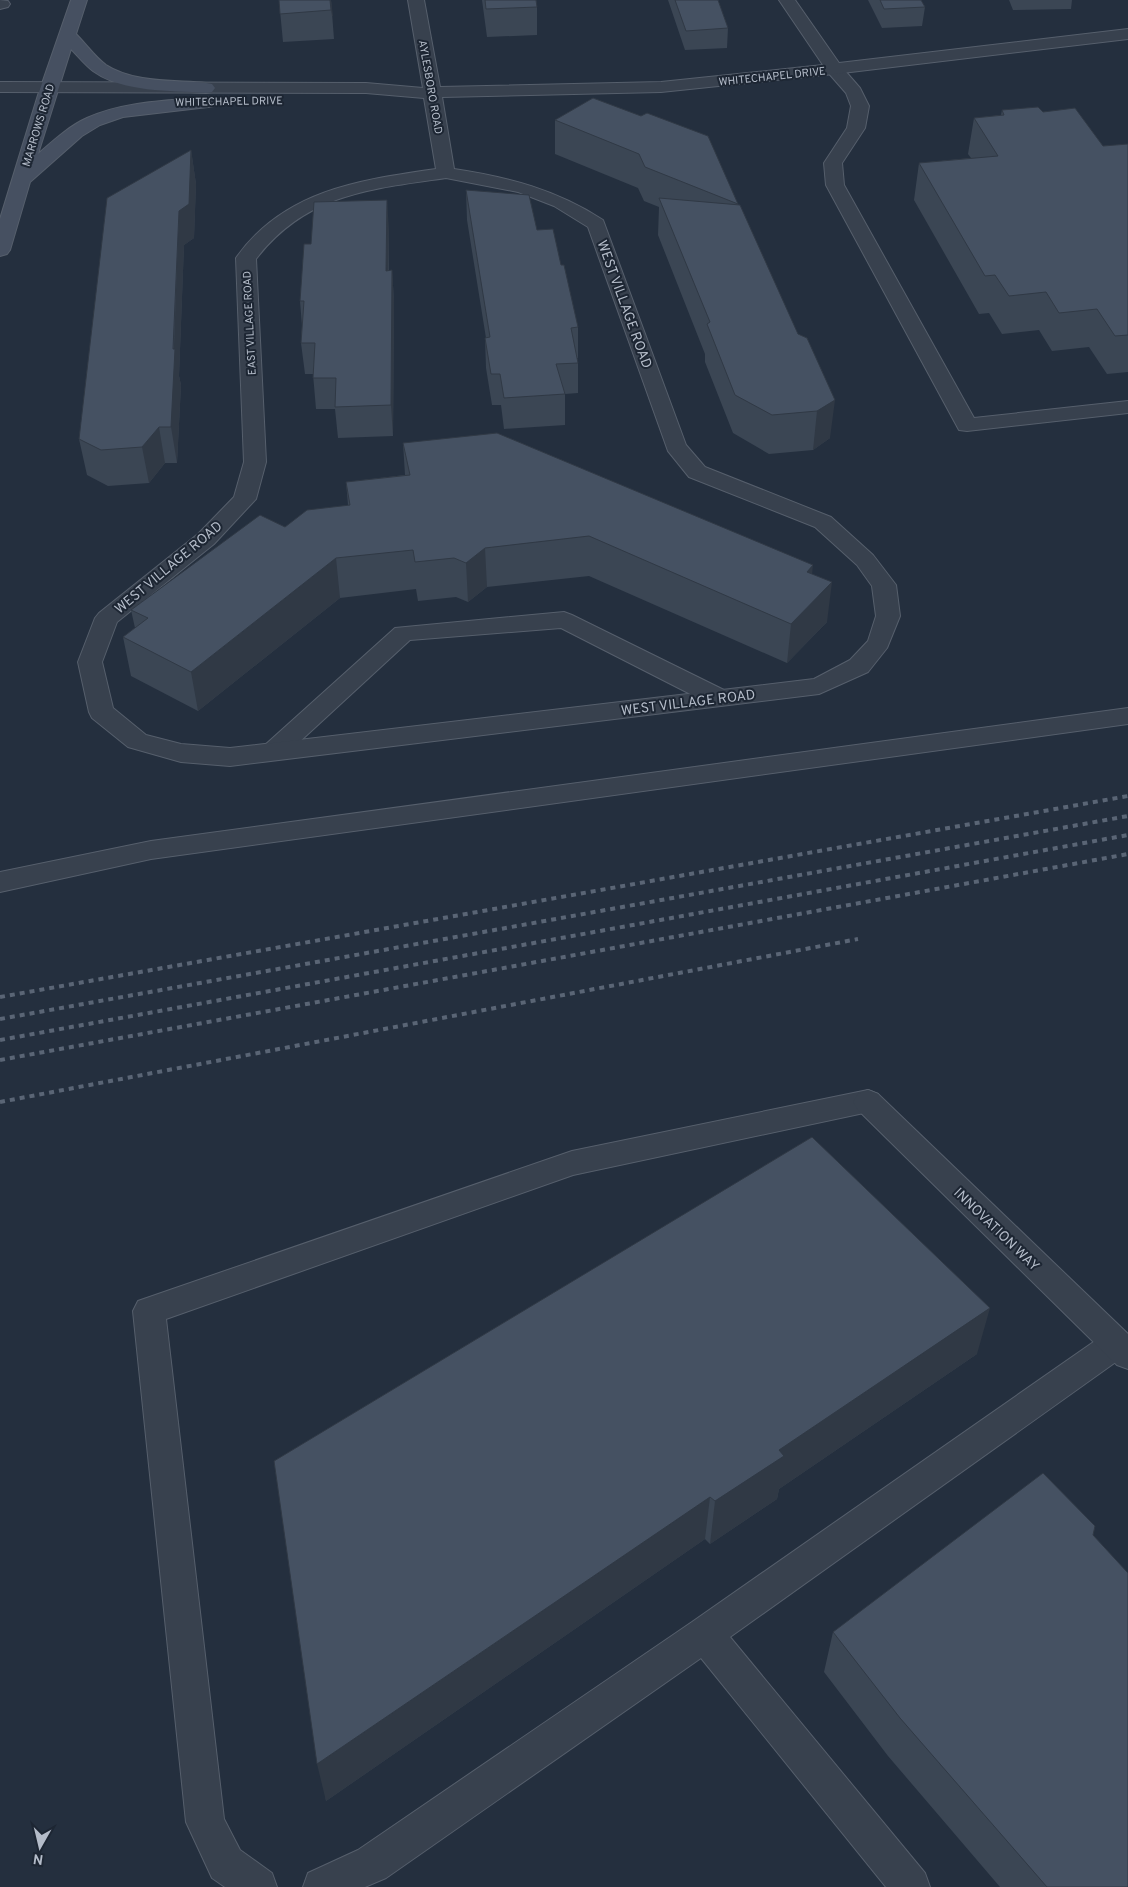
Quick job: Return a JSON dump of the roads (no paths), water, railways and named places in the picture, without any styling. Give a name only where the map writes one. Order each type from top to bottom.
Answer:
[{"type":"street","name":"MARROWS ROAD","points":[[0,250],[47,96],[79,0]]},
{"type":"street","name":"AYLESBORO ROAD","points":[[416,0],[446,173]]},
{"type":"street","points":[[786,0],[834,69],[854,92],[860,106],[856,128],[833,163],[835,185],[968,425],[1128,407]]},
{"type":"street","name":"WHITECHAPEL DRIVE","points":[[47,96],[207,95],[362,100],[432,92],[661,87],[834,69],[1128,34]]},
{"type":"street","points":[[67,35],[101,68],[117,76],[207,95]]},
{"type":"street","points":[[0,87],[47,96]]},
{"type":"street","points":[[22,179],[75,134],[94,121],[130,111],[207,95]]},
{"type":"street","points":[[18,104],[47,96]]},
{"type":"street","name":"EAST VILLAGE ROAD","points":[[255,462],[246,258],[270,229],[306,205],[374,184],[446,173]]},
{"type":"street","name":"WEST VILLAGE ROAD","points":[[255,462],[245,499],[206,539],[107,618],[90,662],[101,712],[137,741],[181,753],[230,757],[819,686],[859,666],[879,644],[888,616],[884,586],[865,560],[823,522],[697,472],[676,446],[596,224],[575,209],[547,195],[493,180],[446,173]]},
{"type":"street","points":[[274,751],[403,633],[564,620],[719,698]]},
{"type":"street","points":[[0,882],[151,850],[1128,716]]},
{"type":"street","name":"INNOVATION WAY","points":[[258,1887],[226,1864],[205,1822],[149,1311],[572,1164],[868,1102],[1122,1349]]},
{"type":"street","points":[[322,1887],[372,1864],[1122,1349]]},
{"type":"street","points":[[706,1634],[911,1887]]},
{"type":"railway","points":[[0,997],[1128,796]]},
{"type":"railway","points":[[0,1019],[1128,816]]},
{"type":"railway","points":[[0,1040],[1128,835]]},
{"type":"railway","points":[[0,1060],[1128,854]]},
{"type":"railway","points":[[0,1102],[858,939]]}]
